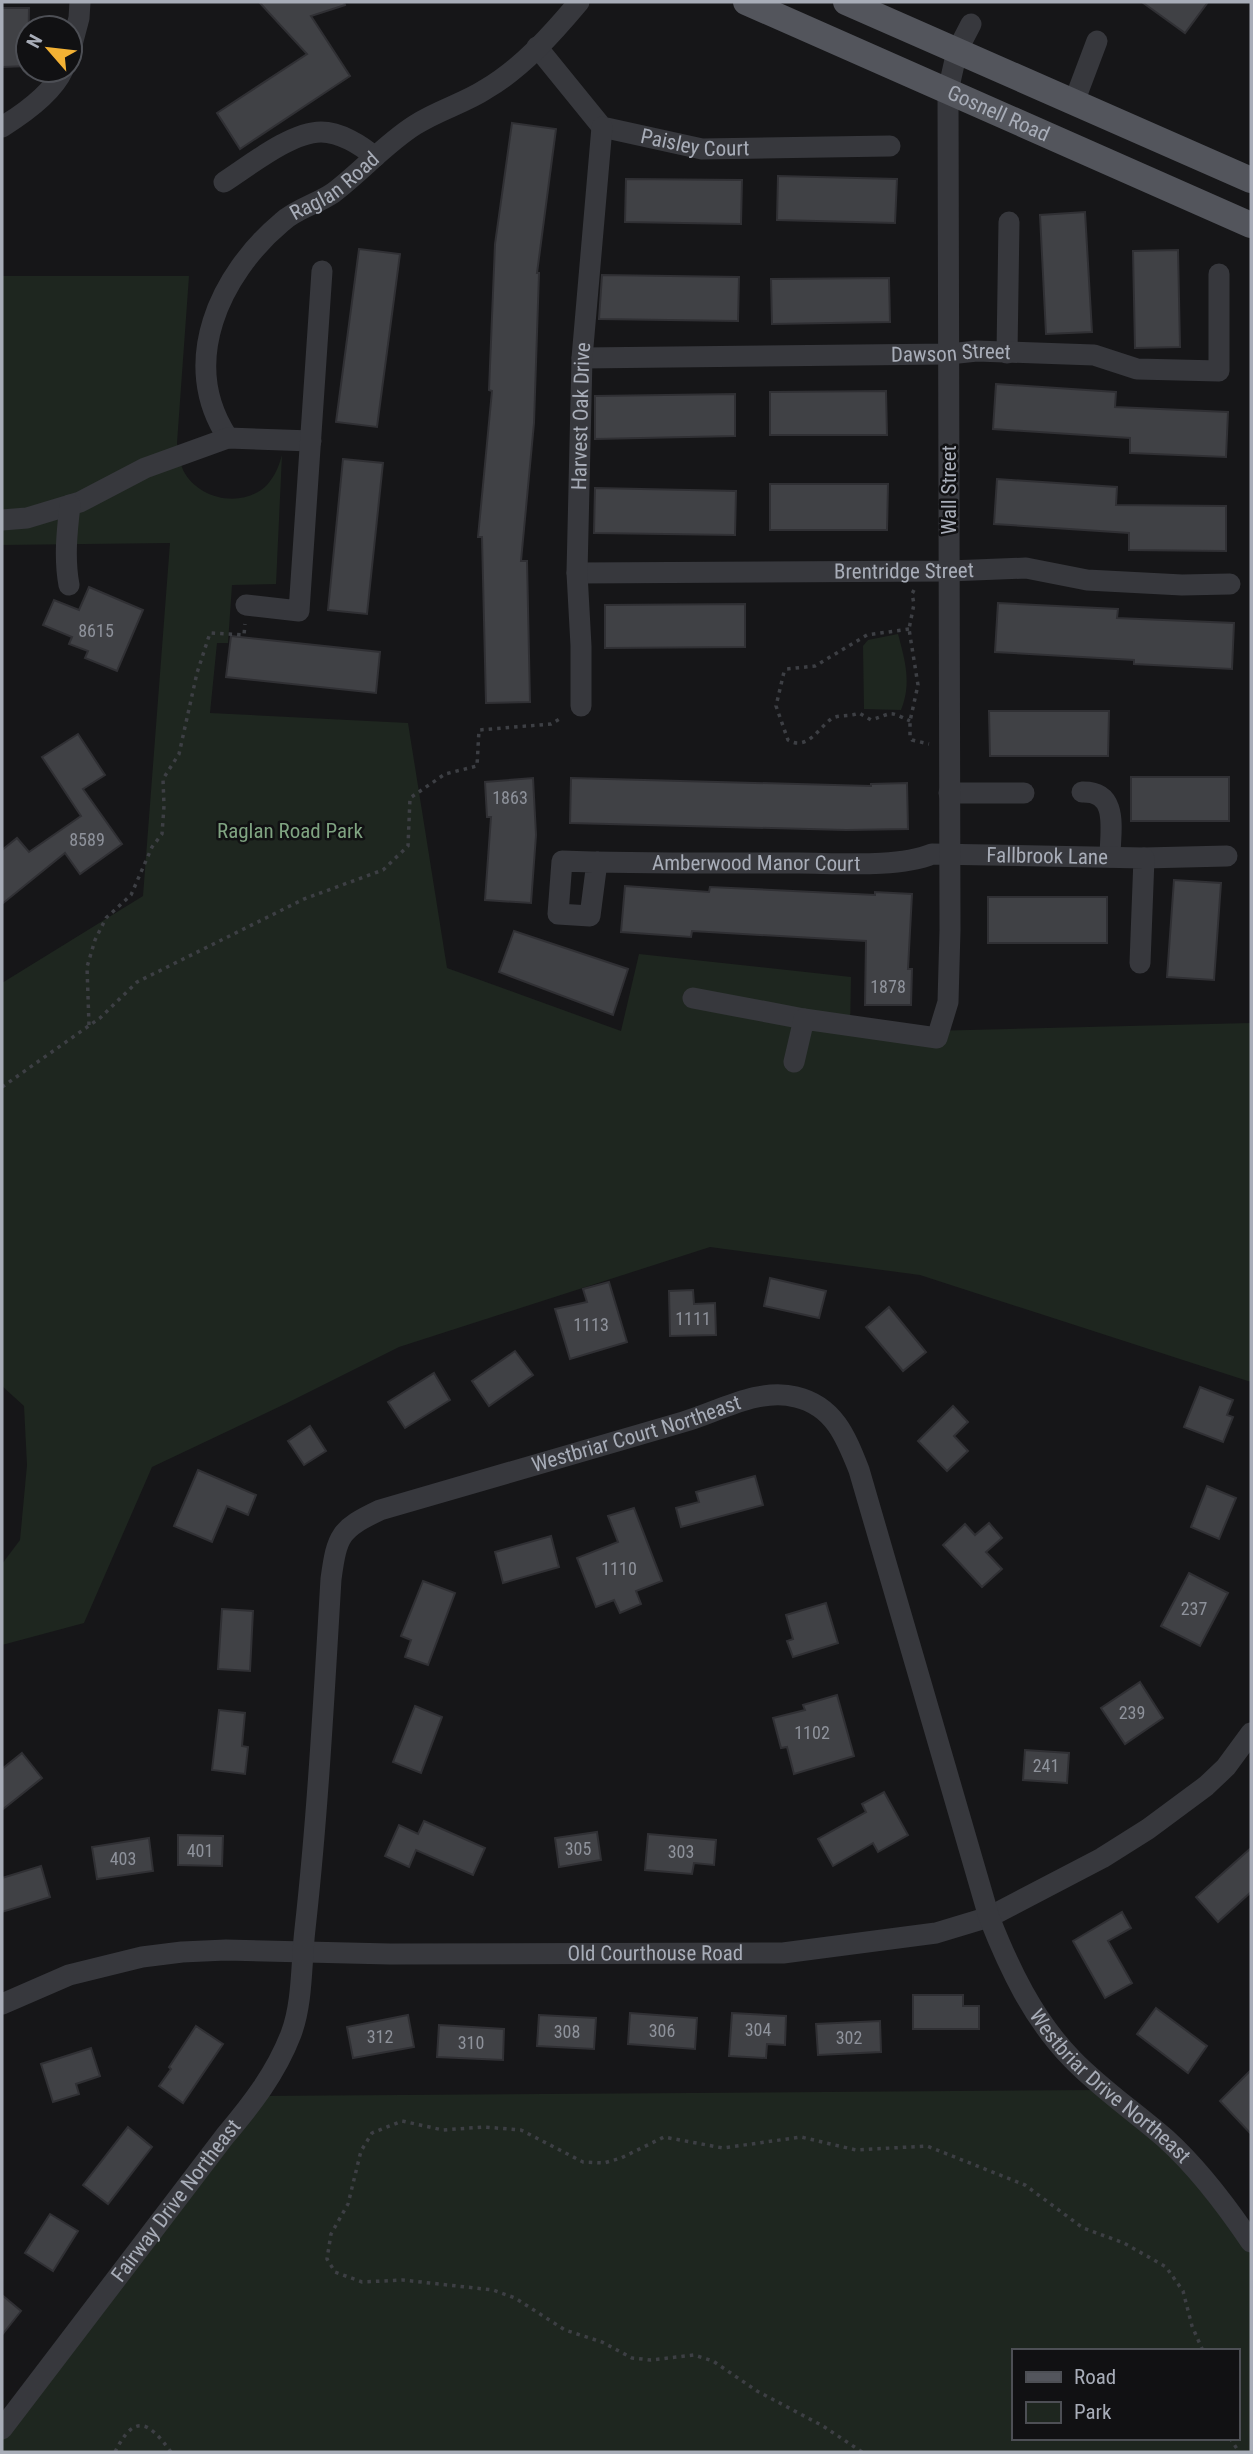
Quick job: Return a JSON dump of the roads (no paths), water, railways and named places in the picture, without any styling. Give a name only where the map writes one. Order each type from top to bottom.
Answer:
[{"type":"main road","name":"Gosnell Road","points":[[746,2],[1251,225]]},
{"type":"main road","name":"Gosnell Road","points":[[846,2],[1251,180]]},
{"type":"street","name":"Raglan Road","points":[[228,438],[210,403],[205,372],[212,324],[223,291],[249,253],[284,219],[328,196],[414,125],[450,105],[485,91],[504,78],[579,2]]},
{"type":"street","name":"Wall Street","points":[[804,1019],[937,1038],[948,1002],[948,90],[957,51],[971,24]]},
{"type":"street","points":[[1074,102],[1097,41]]},
{"type":"street","points":[[537,47],[603,127]]},
{"type":"street","points":[[2,127],[18,117],[52,84]]},
{"type":"street","name":"Paisley Court","points":[[603,127],[702,149],[890,146]]},
{"type":"street","name":"Harvest Oak Drive","points":[[581,706],[577,573],[582,358],[603,127]]},
{"type":"street","points":[[224,182],[288,140],[321,132],[358,142],[375,157]]},
{"type":"street","points":[[1007,353],[1009,222]]},
{"type":"street","points":[[246,605],[299,611],[322,271]]},
{"type":"street","name":"Dawson Street","points":[[582,358],[949,354],[977,351],[1094,355],[1136,369],[1219,371],[1219,274]]},
{"type":"street","points":[[2,520],[27,518],[71,505],[145,468],[228,438],[311,441]]},
{"type":"street","points":[[69,585],[66,570],[71,505]]},
{"type":"street","name":"Brentridge Street","points":[[577,573],[949,571],[1026,568],[1087,580],[1182,585],[1230,584]]},
{"type":"street","points":[[1082,792],[1093,792],[1104,798],[1110,808],[1110,857]]},
{"type":"street","points":[[949,793],[1024,793]]},
{"type":"street","name":"Amberwood Manor Court","points":[[597,862],[590,916],[558,914],[562,861],[837,863],[916,861],[932,854],[949,854]]},
{"type":"street","name":"Fallbrook Lane","points":[[949,854],[1144,858],[1227,856]]},
{"type":"street","points":[[1140,963],[1144,858]]},
{"type":"street","points":[[693,998],[804,1019],[794,1062]]},
{"type":"street","name":"Westbriar Court Northeast","points":[[303,1952],[310,1888],[331,1579],[339,1539],[345,1531],[353,1523],[380,1510],[686,1421],[757,1397],[775,1394],[795,1396],[814,1403],[831,1415],[844,1432],[859,1470],[989,1917]]},
{"type":"street","name":"Old Courthouse Road","points":[[2,2004],[60,1978],[142,1957],[226,1950],[783,1953],[936,1933],[989,1917],[1102,1858],[1148,1829],[1206,1786],[1226,1767],[1251,1733]]},
{"type":"street","name":"Westbriar Drive Northeast","points":[[989,1917],[1006,1959],[1044,2025],[1079,2066],[1110,2096],[1166,2140],[1204,2179],[1227,2205],[1251,2242]]},
{"type":"street","name":"Fairway Drive Northeast","points":[[2,2429],[270,2079],[292,2033],[298,2009],[303,1952]]},
{"type":"park label","name":"Raglan Road Park","points":[[290,831]]}]
